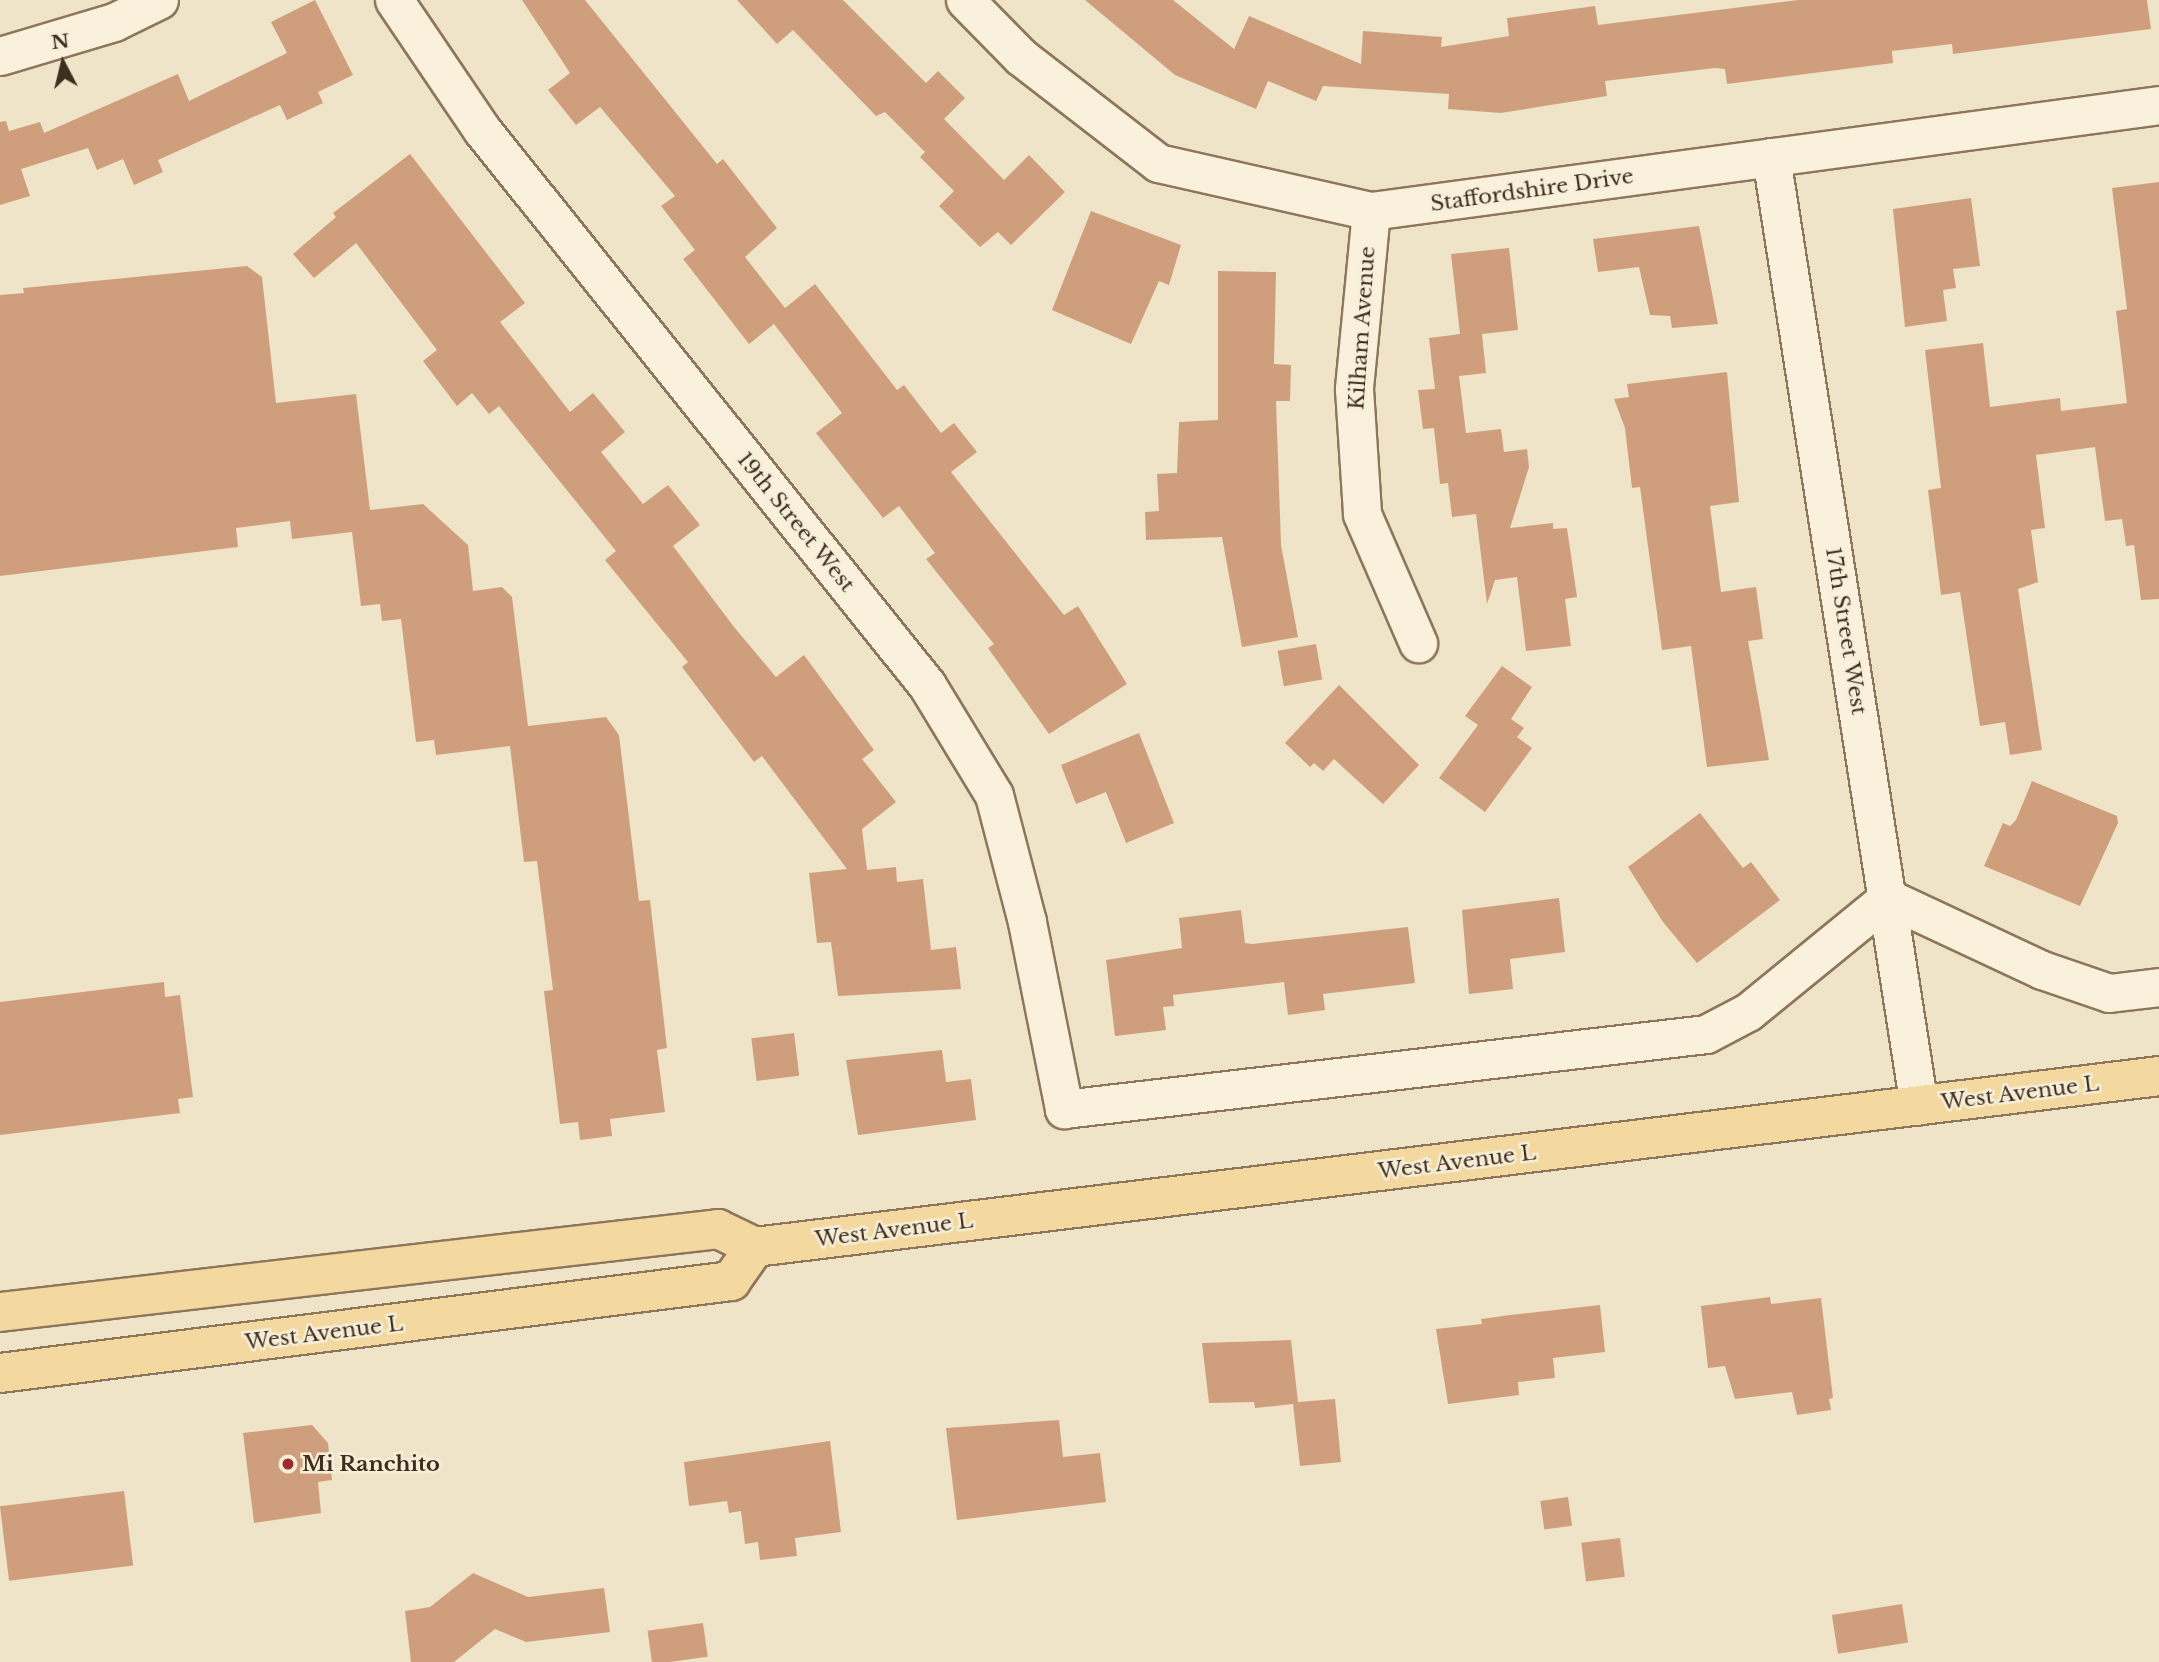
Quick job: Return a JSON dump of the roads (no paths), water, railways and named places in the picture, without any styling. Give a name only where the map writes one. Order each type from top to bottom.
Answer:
[{"type":"main road","name":"West Avenue L","points":[[0,1373],[731,1281],[755,1247],[2159,1076]]},
{"type":"main road","points":[[0,1312],[718,1229],[755,1247]]},
{"type":"street","points":[[0,56],[114,22],[159,0]]},
{"type":"street","name":"19th Street West","points":[[394,0],[482,130],[927,685],[987,784],[1027,922],[1065,1109],[1706,1034],[1748,1012],[1888,898]]},
{"type":"street","name":"Staffordshire Drive","points":[[965,0],[1021,57],[1158,163],[1371,211],[2159,105]]},
{"type":"street","name":"17th Street West","points":[[1772,157],[1919,1106]]},
{"type":"street","name":"Kilham Avenue","points":[[1371,211],[1354,389],[1362,514],[1418,643]]},
{"type":"street","points":[[1888,898],[2042,970],[2109,993],[2159,987]]},
{"type":"place","name":"Mi Ranchito","points":[[288,1464]]}]
